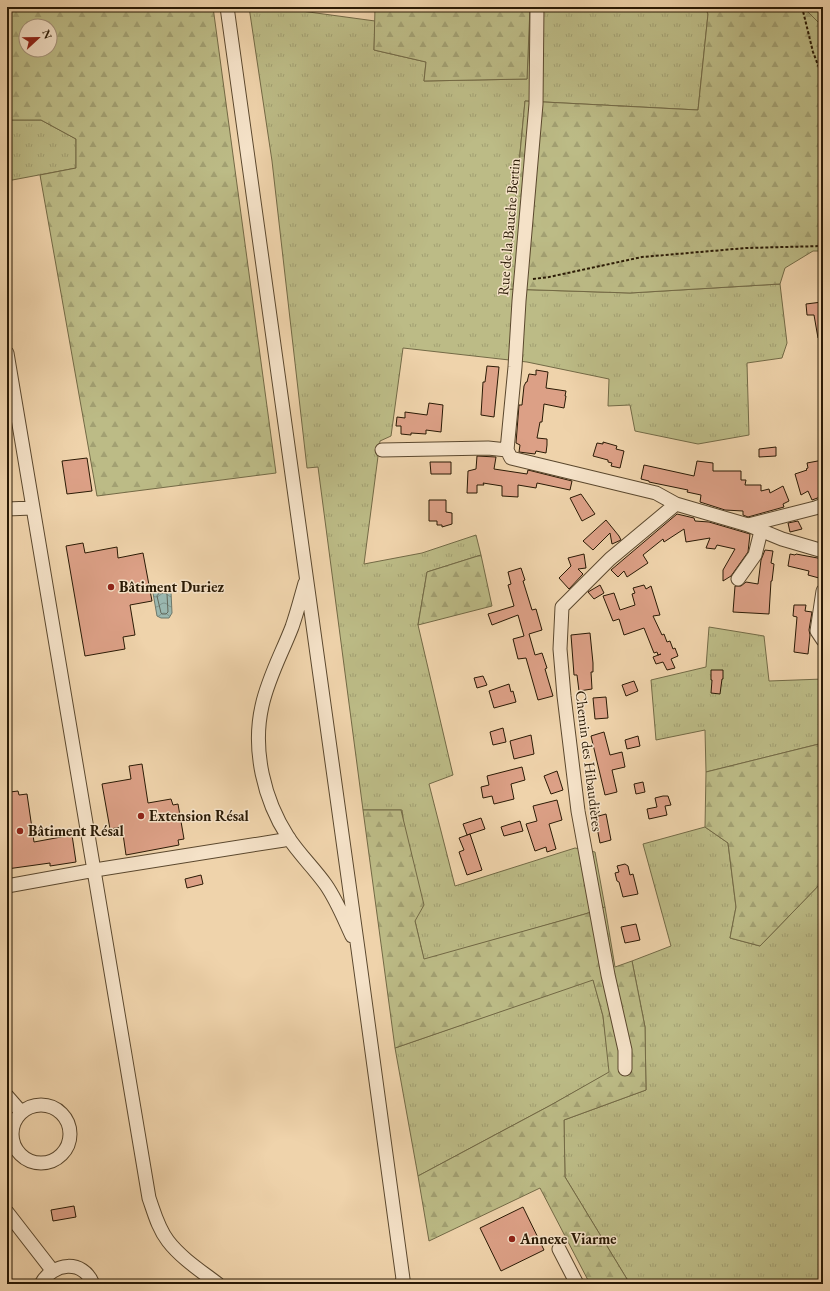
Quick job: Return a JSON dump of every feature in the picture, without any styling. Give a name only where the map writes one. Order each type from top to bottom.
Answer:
[{"type":"street","points":[[227,7],[400,1255],[402,1284]]},
{"type":"street","name":"Rue de la Bauche Bertin","points":[[507,450],[536,104],[537,7]]},
{"type":"street","points":[[7,353],[149,1198],[159,1226],[168,1240],[180,1254],[218,1284]]},
{"type":"street","points":[[382,450],[488,448],[507,450],[511,458],[656,493],[676,504],[748,525],[782,539],[823,550]]},
{"type":"street","name":"Chemin des Hibaudières","points":[[625,1070],[625,1050],[608,976],[578,811],[564,696],[561,655],[562,607],[610,559],[676,504]]},
{"type":"street","points":[[748,525],[823,505]]},
{"type":"street","points":[[7,509],[32,508]]},
{"type":"street","points":[[738,579],[755,555],[761,530]]},
{"type":"street","points":[[306,579],[292,625],[268,684],[262,707],[259,733],[260,759],[263,779],[270,802],[278,820],[289,838],[326,885],[336,902],[358,949]]},
{"type":"street","points":[[823,591],[817,631],[823,640]]},
{"type":"street","points":[[7,886],[94,870],[269,843],[289,838]]},
{"type":"street","points":[[7,1096],[21,1112]]},
{"type":"street","points":[[39,1105],[48,1106],[57,1110],[64,1117],[69,1131],[67,1145],[62,1153],[50,1160],[37,1162],[28,1160],[20,1154],[15,1147],[12,1133],[15,1120],[21,1112],[29,1107],[39,1105]]},
{"type":"street","points":[[7,1212],[52,1270]]},
{"type":"street","points":[[559,1249],[577,1284]]},
{"type":"street","points":[[40,1284],[44,1277],[52,1270],[70,1266],[87,1274],[93,1284]]},
{"type":"path","points":[[802,7],[813,52],[823,78]]},
{"type":"path","points":[[521,280],[549,277],[642,257],[746,248],[823,246]]},
{"type":"green space","points":[[7,7],[213,7],[276,473],[97,496],[40,175],[76,168],[76,139],[41,120],[7,120]]},
{"type":"green space","points":[[249,7],[272,7],[375,21],[374,50],[426,62],[424,81],[527,79],[530,7],[705,7],[708,14],[698,110],[525,101],[507,289],[630,293],[780,284],[787,343],[782,358],[747,363],[749,435],[698,444],[635,431],[630,405],[608,406],[609,379],[527,362],[403,348],[391,436],[380,441],[364,564],[422,553],[476,535],[481,555],[427,572],[418,625],[453,775],[429,784],[455,886],[575,848],[595,852],[605,907],[424,960],[415,921],[402,810],[363,810],[318,467],[307,468],[272,161]]},
{"type":"green space","points":[[375,7],[530,7],[527,79],[424,81],[426,62],[374,50]]},
{"type":"green space","points":[[705,7],[803,7],[823,27],[823,251],[813,251],[785,268],[780,284],[630,293],[507,289],[525,101],[698,110],[708,14]]},
{"type":"green space","points":[[803,7],[823,7],[823,27]]},
{"type":"green space","points":[[7,120],[41,120],[76,139],[76,168],[7,181]]},
{"type":"green space","points":[[481,555],[492,606],[418,625],[427,572]]},
{"type":"green space","points":[[709,627],[764,636],[769,681],[823,679],[823,743],[706,772],[705,730],[656,740],[651,680],[706,667]]},
{"type":"green space","points":[[823,743],[823,881],[760,946],[730,938],[736,907],[728,843],[705,827],[706,772]]},
{"type":"green space","points":[[363,810],[401,810],[424,905],[415,921],[424,959],[585,914],[605,907],[615,967],[632,961],[645,1027],[646,1090],[564,1120],[565,1177],[630,1284],[590,1284],[540,1188],[429,1241],[418,1176],[551,1105],[609,1072],[603,1016],[593,980],[395,1048]]},
{"type":"green space","points":[[705,827],[728,843],[736,907],[730,938],[760,946],[823,881],[823,1284],[630,1284],[565,1177],[564,1120],[646,1090],[645,1027],[632,961],[671,946],[643,844]]},
{"type":"green space","points":[[593,979],[603,1016],[610,1072],[418,1176],[395,1048]]},
{"type":"water","points":[[159,589],[165,589],[171,592],[172,613],[169,618],[161,618],[157,616],[153,593]]},
{"type":"building","points":[[822,302],[823,338],[818,338],[814,315],[807,315],[806,304]]},
{"type":"building","points":[[487,366],[499,367],[494,417],[481,415],[483,382],[485,382]]},
{"type":"building","points":[[536,370],[548,372],[546,388],[566,391],[566,396],[564,408],[544,404],[542,422],[540,422],[537,438],[547,439],[546,453],[536,451],[535,454],[519,452],[520,445],[516,443],[519,405],[522,405],[524,386],[527,382],[529,374],[536,375]]},
{"type":"building","points":[[429,403],[443,405],[441,432],[426,430],[426,434],[401,434],[401,426],[396,426],[397,417],[405,418],[405,412],[427,415]]},
{"type":"building","points":[[603,442],[617,446],[616,449],[624,451],[620,468],[611,466],[612,463],[608,462],[608,460],[593,456],[597,443],[603,444]]},
{"type":"building","points":[[776,447],[776,456],[759,457],[759,449]]},
{"type":"building","points":[[477,456],[496,457],[494,469],[527,474],[528,470],[572,481],[570,490],[537,483],[536,488],[518,485],[518,497],[502,496],[502,486],[483,483],[484,485],[477,485],[477,493],[467,493],[468,471],[476,469]]},
{"type":"building","points":[[87,458],[92,491],[67,494],[62,461]]},
{"type":"building","points":[[823,460],[823,496],[812,500],[808,491],[801,495],[795,474],[807,470],[807,463]]},
{"type":"building","points":[[697,461],[713,463],[713,471],[741,471],[741,480],[746,480],[745,485],[761,485],[761,491],[769,489],[770,493],[783,486],[789,501],[783,504],[784,507],[748,517],[743,515],[743,511],[725,510],[700,502],[701,495],[687,492],[688,490],[641,479],[644,465],[694,476]]},
{"type":"building","points":[[430,462],[451,462],[451,474],[431,474]]},
{"type":"building","points":[[581,494],[595,514],[582,521],[570,498]]},
{"type":"building","points":[[429,500],[446,500],[446,512],[452,513],[452,524],[442,527],[442,525],[437,525],[437,521],[429,521]]},
{"type":"building","points":[[677,514],[694,518],[695,521],[709,522],[750,534],[748,552],[731,576],[723,581],[723,570],[735,549],[717,545],[715,549],[706,548],[710,538],[686,542],[684,529],[664,542],[663,539],[643,555],[648,563],[627,577],[624,571],[618,577],[611,570]]},
{"type":"building","points":[[606,520],[621,540],[612,544],[610,533],[593,550],[583,541]]},
{"type":"building","points":[[798,521],[802,529],[790,532],[788,523]]},
{"type":"building","name":"Bâtiment Duriez","points":[[83,543],[85,553],[117,547],[118,558],[143,553],[152,601],[130,605],[135,635],[123,637],[125,649],[85,656],[66,546]]},
{"type":"building","points":[[765,550],[773,551],[771,563],[774,564],[771,581],[769,614],[733,612],[735,586],[741,586],[746,582],[758,584],[761,560]]},
{"type":"building","points":[[584,554],[586,568],[578,569],[583,574],[569,589],[559,578],[571,566],[568,558]]},
{"type":"building","points":[[790,554],[823,559],[819,578],[808,575],[809,571],[788,566]]},
{"type":"building","points":[[521,568],[525,580],[523,581],[532,610],[536,609],[542,630],[529,634],[535,655],[542,653],[553,696],[538,700],[526,658],[518,659],[513,639],[524,636],[518,615],[492,625],[488,614],[514,606],[508,585],[511,584],[508,572]]},
{"type":"building","points":[[600,585],[604,593],[594,599],[588,592]]},
{"type":"building","points":[[644,585],[646,589],[651,586],[660,615],[653,616],[662,635],[664,634],[667,642],[670,641],[678,656],[671,659],[675,668],[667,670],[663,662],[656,664],[653,657],[661,654],[658,655],[657,652],[654,653],[644,628],[624,635],[619,619],[613,621],[603,596],[614,593],[620,610],[635,605],[632,594],[635,593],[633,588]]},
{"type":"building","points":[[794,605],[806,605],[805,611],[812,612],[809,630],[810,635],[808,654],[794,652],[797,617],[793,616]]},
{"type":"building","points":[[590,633],[593,663],[593,672],[591,672],[592,689],[579,691],[577,675],[574,675],[571,635]]},
{"type":"building","points":[[711,670],[723,670],[720,694],[711,693]]},
{"type":"building","points":[[483,676],[487,685],[477,688],[474,678]]},
{"type":"building","points":[[634,681],[638,691],[626,696],[622,685]]},
{"type":"building","points":[[509,684],[516,702],[494,708],[489,691]]},
{"type":"building","points":[[606,697],[608,718],[595,719],[593,698]]},
{"type":"building","points":[[503,728],[506,742],[493,745],[490,732]]},
{"type":"building","points":[[604,732],[610,755],[622,752],[625,767],[612,770],[617,792],[605,795],[591,736]]},
{"type":"building","points":[[531,735],[534,754],[514,759],[510,741]]},
{"type":"building","points":[[638,736],[640,746],[627,749],[625,740]]},
{"type":"building","name":"Extension Résal","points":[[142,764],[148,803],[171,799],[173,805],[178,804],[184,839],[178,840],[179,845],[126,855],[122,827],[110,829],[102,784],[131,779],[129,766]]},
{"type":"building","points":[[522,767],[525,780],[511,784],[514,799],[494,804],[492,796],[483,798],[481,787],[489,785],[487,776]]},
{"type":"building","points":[[557,771],[563,790],[551,794],[544,776]]},
{"type":"building","points":[[643,782],[645,792],[636,794],[634,784]]},
{"type":"building","name":"Bâtiment Résal","points":[[18,791],[19,795],[27,794],[34,842],[72,835],[76,862],[50,866],[50,863],[7,869],[7,797],[10,796],[10,792]]},
{"type":"building","points":[[668,796],[671,805],[665,806],[667,815],[649,819],[647,809],[657,807],[655,798]]},
{"type":"building","points":[[557,800],[562,820],[549,824],[556,849],[547,852],[546,847],[535,851],[526,824],[537,821],[533,806]]},
{"type":"building","points":[[606,814],[611,840],[600,843],[595,817]]},
{"type":"building","points":[[481,818],[485,829],[467,835],[463,824]]},
{"type":"building","points":[[520,821],[523,831],[504,836],[501,827]]},
{"type":"building","points":[[470,834],[482,870],[467,875],[459,852],[464,850],[459,838]]},
{"type":"building","points":[[625,864],[628,866],[630,875],[633,874],[638,894],[623,897],[615,873],[619,872],[617,866]]},
{"type":"building","points":[[201,875],[203,884],[187,888],[185,879]]},
{"type":"building","points":[[636,924],[640,940],[625,943],[621,927]]},
{"type":"building","points":[[74,1206],[76,1217],[53,1221],[51,1210]]},
{"type":"building","name":"Annexe Viarme","points":[[523,1207],[544,1250],[501,1271],[480,1228]]},
{"type":"place","name":"Bâtiment Duriez","points":[[111,587]]},
{"type":"place","name":"Extension Résal","points":[[141,816]]},
{"type":"place","name":"Bâtiment Résal","points":[[20,831]]},
{"type":"place","name":"Annexe Viarme","points":[[512,1239]]}]
